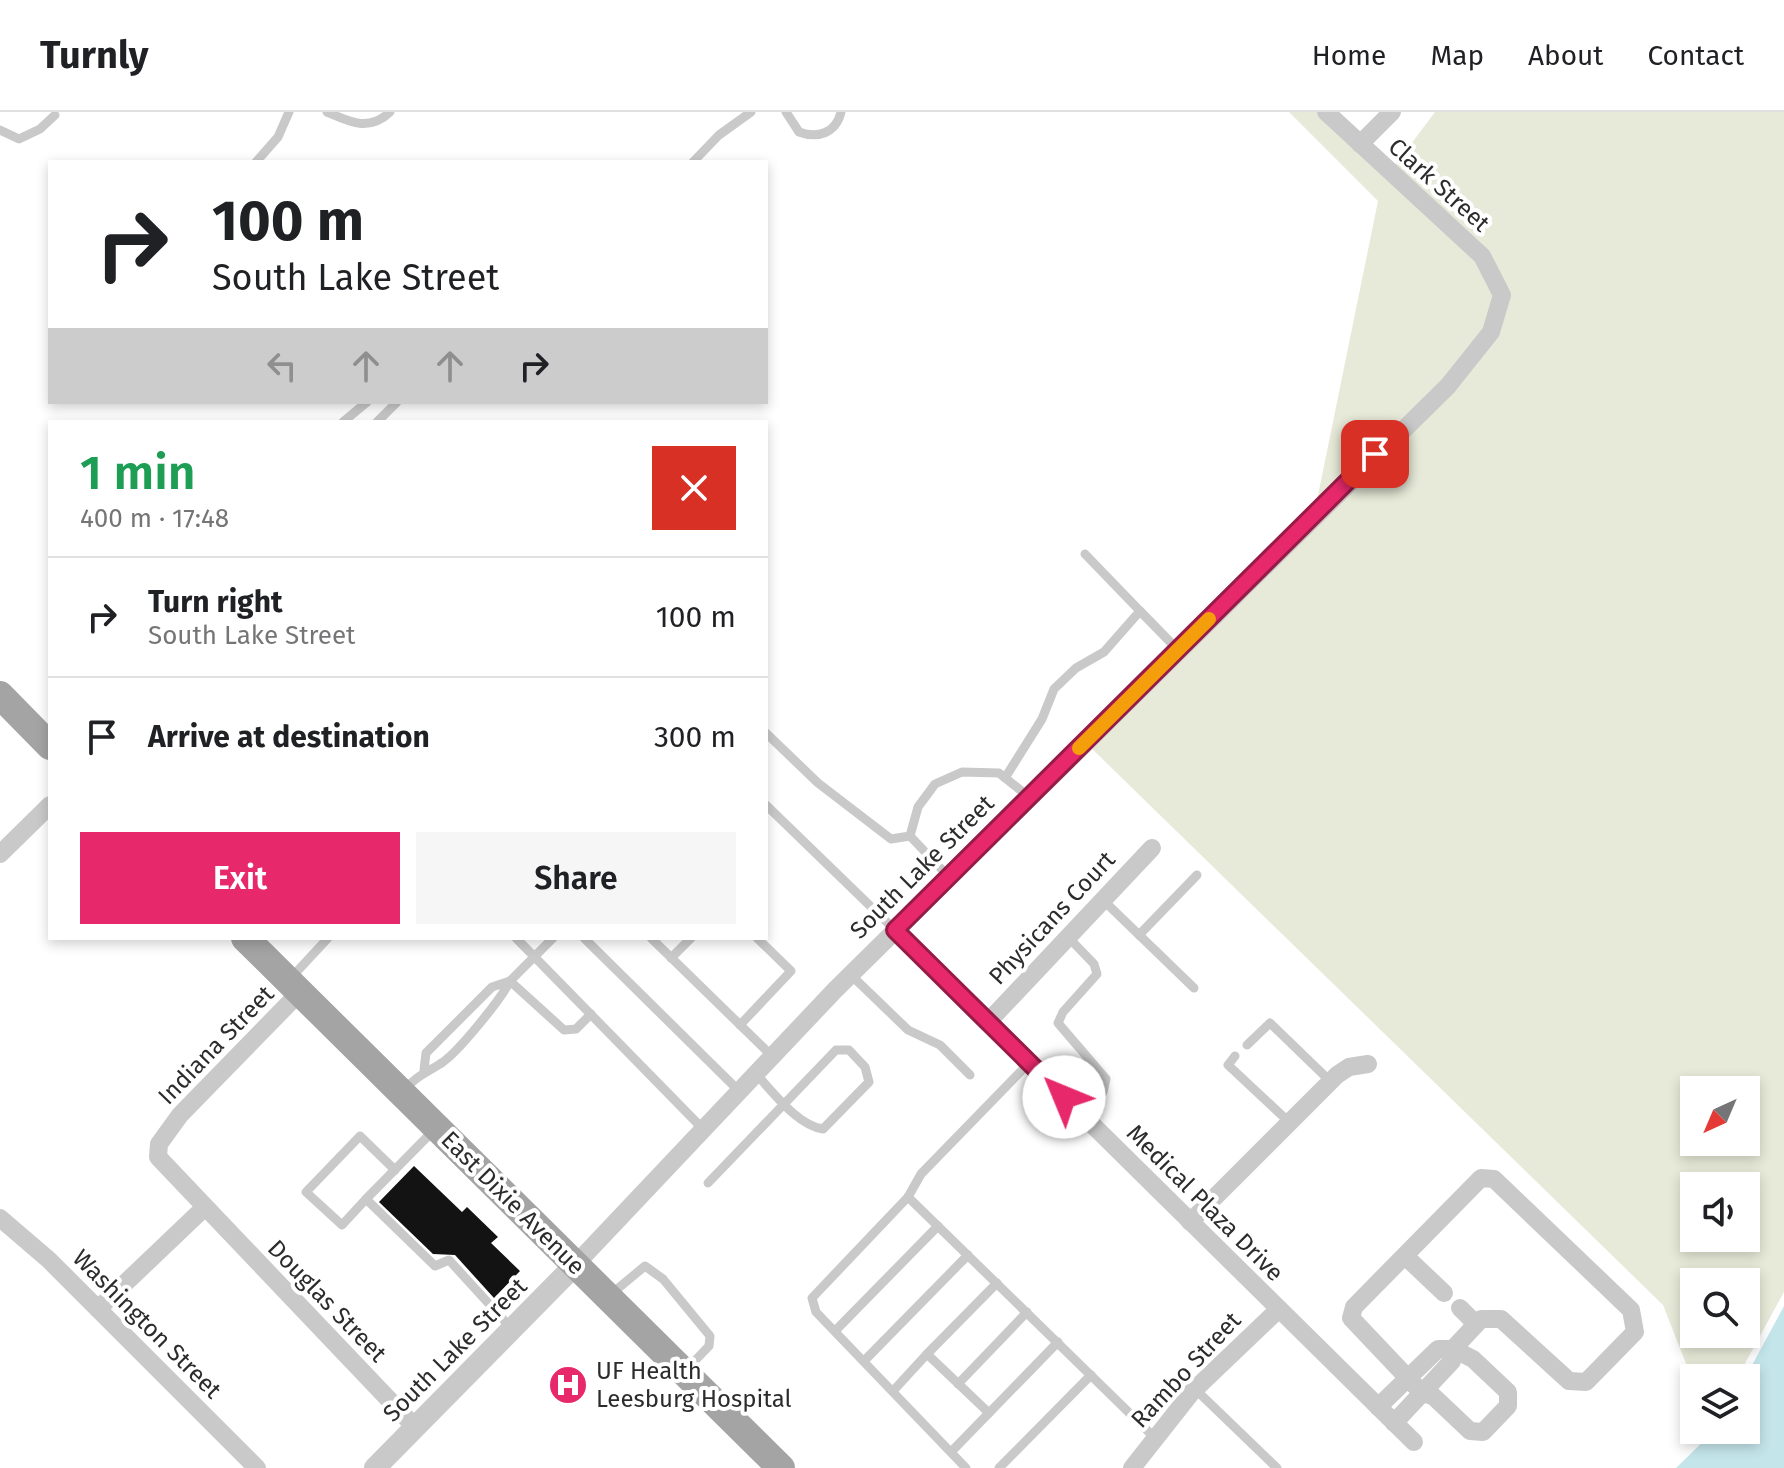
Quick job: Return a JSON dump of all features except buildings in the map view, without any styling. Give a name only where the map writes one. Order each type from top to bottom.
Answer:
[{"type":"main road","points":[[0,695],[48,744]]},
{"type":"main road","name":"East Dixie Avenue","points":[[247,940],[781,1468]]},
{"type":"street","name":"Clark Street","points":[[1326,112],[1482,256],[1496,278],[1502,304]]},
{"type":"street","points":[[1360,144],[1392,112]]},
{"type":"street","name":"South Lake Street","points":[[375,1468],[575,1265],[895,930],[1448,386],[1491,332],[1502,304]]},
{"type":"street","points":[[0,854],[48,807]]},
{"type":"street","name":"Physicans Court","points":[[988,1022],[1152,848]]},
{"type":"street","name":"Medical Plaza Drive","points":[[895,930],[1414,1442]]},
{"type":"street","name":"Indiana Street","points":[[204,1208],[158,1157],[159,1144],[180,1115],[294,987]]},
{"type":"street","points":[[1190,1222],[1330,1081],[1349,1067],[1368,1064]]},
{"type":"street","points":[[1378,1407],[1408,1377],[1438,1349],[1453,1349],[1473,1359],[1508,1392],[1508,1406],[1483,1432],[1470,1431],[1433,1396],[1422,1393],[1408,1377],[1351,1318],[1354,1307],[1481,1178],[1494,1179],[1631,1310],[1635,1332],[1586,1382],[1569,1381],[1501,1319],[1481,1319],[1453,1349],[1452,1361],[1422,1393],[1394,1423]]},
{"type":"street","points":[[98,1309],[204,1208]]},
{"type":"street","name":"Douglas Street","points":[[204,1208],[415,1427]]},
{"type":"street","name":"Washington Street","points":[[0,1218],[98,1309],[257,1468]]},
{"type":"street","points":[[1405,1256],[1444,1293]]},
{"type":"street","points":[[1460,1308],[1476,1324]]},
{"type":"street","name":"Rambo Street","points":[[1132,1468],[1195,1389],[1279,1309]]},
{"type":"lane","points":[[258,160],[278,137],[289,112]]},
{"type":"lane","points":[[327,112],[343,115],[358,125],[379,122],[390,112]]},
{"type":"lane","points":[[695,160],[719,135],[751,112]]},
{"type":"lane","points":[[786,112],[799,132],[817,136],[834,127],[841,112]]},
{"type":"lane","points":[[0,130],[19,139],[40,129],[55,115]]},
{"type":"lane","points":[[378,420],[395,404]]},
{"type":"lane","points":[[345,420],[364,405]]},
{"type":"lane","points":[[1085,554],[1178,650]]},
{"type":"lane","points":[[1005,778],[1042,719],[1054,689],[1076,668],[1104,652],[1140,611]]},
{"type":"lane","points":[[768,735],[867,824],[891,839],[910,836]]},
{"type":"lane","points":[[910,836],[918,807],[935,784],[962,772],[999,773],[1029,797]]},
{"type":"lane","points":[[768,807],[895,930]]},
{"type":"lane","points":[[910,836],[949,877]]},
{"type":"lane","points":[[1139,935],[1197,875]]},
{"type":"lane","points":[[1103,900],[1194,988]]},
{"type":"lane","points":[[1068,937],[1094,964],[1097,974],[1063,1012],[1058,1023],[1106,1079],[1103,1092],[1082,1115]]},
{"type":"lane","points":[[294,987],[327,940]]},
{"type":"lane","points":[[518,940],[703,1129]]},
{"type":"lane","points":[[401,1093],[424,1070],[441,1064],[501,999],[510,981],[551,940]]},
{"type":"lane","points":[[586,940],[739,1091]]},
{"type":"lane","points":[[653,940],[772,1056]]},
{"type":"lane","points":[[671,958],[689,940]]},
{"type":"lane","points":[[740,1025],[791,971],[759,940]]},
{"type":"lane","points":[[851,975],[908,1030],[940,1045],[970,1075]]},
{"type":"lane","points":[[424,1070],[426,1053],[492,987],[510,981]]},
{"type":"lane","points":[[510,981],[564,1030],[572,1031],[591,1014]]},
{"type":"lane","points":[[473,1007],[484,1017]]},
{"type":"lane","points":[[1247,1045],[1270,1023],[1330,1081]]},
{"type":"lane","points":[[708,1183],[784,1102],[836,1050],[849,1050],[865,1067],[869,1082],[823,1129],[809,1127],[784,1102],[756,1074]]},
{"type":"lane","points":[[1235,1056],[1228,1065],[1289,1122]]},
{"type":"lane","points":[[966,1468],[816,1312],[812,1298],[908,1197],[921,1174],[1029,1063]]},
{"type":"lane","points":[[395,1170],[360,1136],[306,1192],[342,1225],[437,1128]]},
{"type":"lane","points":[[908,1197],[1154,1437]]},
{"type":"lane","points":[[366,1199],[435,1266],[449,1260],[512,1329]]},
{"type":"lane","points":[[835,1331],[938,1226]]},
{"type":"lane","points":[[864,1361],[968,1255]]},
{"type":"lane","points":[[608,1297],[645,1266],[663,1279],[710,1336],[709,1346],[684,1372]]},
{"type":"lane","points":[[893,1391],[997,1283]]},
{"type":"lane","points":[[958,1384],[1027,1312]]},
{"type":"lane","points":[[951,1452],[1058,1342]]},
{"type":"lane","points":[[927,1354],[989,1413]]},
{"type":"lane","points":[[999,1468],[1091,1375]]},
{"type":"lane","points":[[1195,1389],[1277,1468]]},
{"type":"green space","points":[[1289,112],[1328,112],[1390,172],[1435,112],[1784,112],[1784,1292],[1760,1336],[1760,1268],[1680,1268],[1680,1348],[1753,1348],[1745,1364],[1686,1364],[1663,1305],[1085,742],[1314,515],[1378,201]]},
{"type":"water","points":[[1784,1306],[1784,1468],[1676,1468],[1701,1444],[1760,1444],[1760,1364],[1753,1364]]},
{"type":"slow traffic","points":[[1079,748],[1209,619]]},
{"type":"place","name":"UF Health Leesburg Hospital","points":[[568,1385]]},
{"type":"route","points":[[1064,1097],[895,930],[1375,454]]}]
